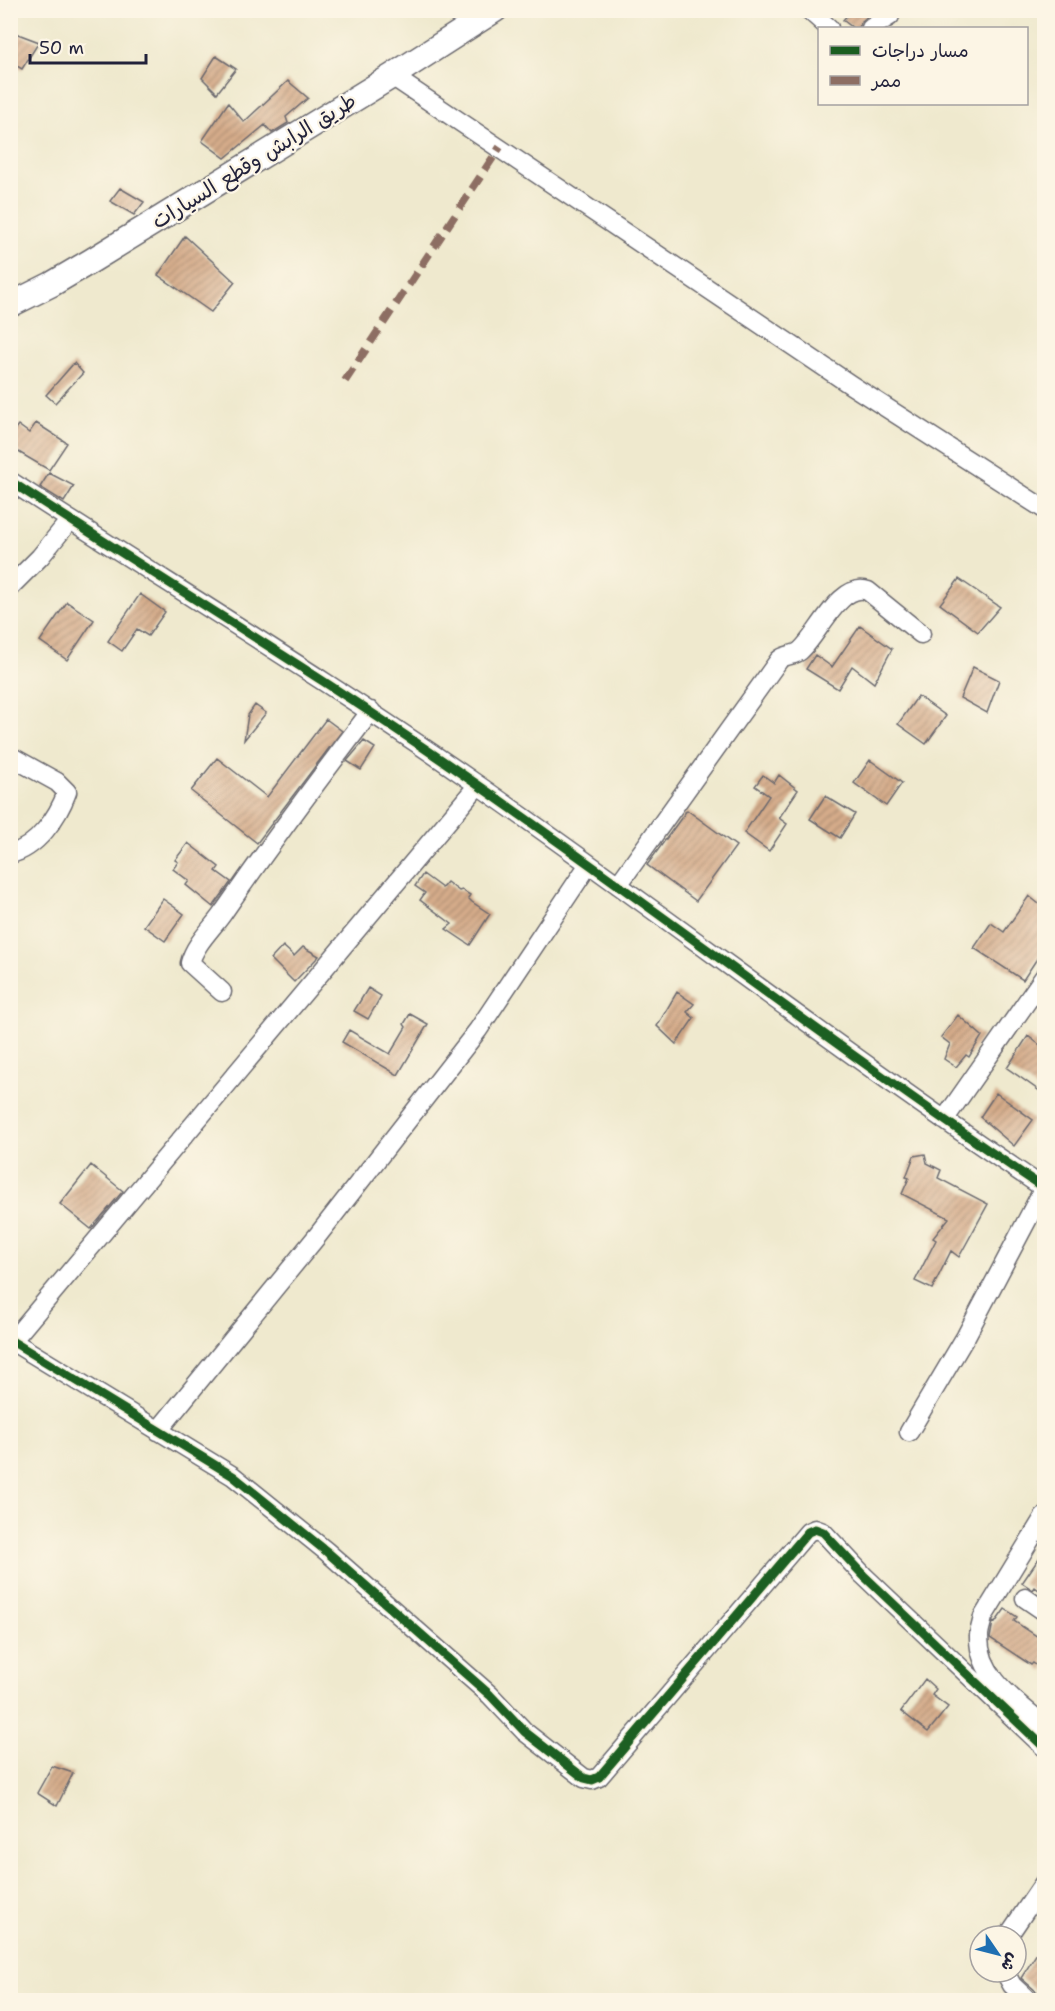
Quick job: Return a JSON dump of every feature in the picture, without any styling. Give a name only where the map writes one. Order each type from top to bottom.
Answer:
[{"type":"main road","name":"طريق الرابش وقطع السيارات","points":[[10,305],[91,261],[495,10]]},
{"type":"street","points":[[808,10],[828,27]]},
{"type":"street","points":[[873,27],[890,16]]},
{"type":"street","points":[[392,76],[850,385],[1044,509]]},
{"type":"street","points":[[10,481],[371,711],[589,864],[944,1120],[1044,1188],[966,1336],[909,1432]]},
{"type":"street","points":[[10,587],[40,557],[70,520]]},
{"type":"street","points":[[618,885],[779,660],[783,656],[800,651],[831,610],[853,590],[868,591],[921,634]]},
{"type":"street","points":[[222,992],[190,963],[192,954],[223,914],[279,831],[371,711]]},
{"type":"street","points":[[10,756],[57,782],[67,792],[62,806],[36,840],[23,851],[10,854]]},
{"type":"street","points":[[478,785],[11,1340],[233,1476],[326,1551],[490,1695],[525,1732],[584,1778],[592,1780],[599,1777],[804,1537],[815,1529],[823,1532],[863,1575],[1044,1747]]},
{"type":"street","points":[[158,1431],[318,1235],[478,1030],[589,864]]},
{"type":"street","points":[[944,1120],[1044,977]]},
{"type":"street","points":[[1044,1517],[983,1617],[979,1636],[983,1657],[999,1687],[1044,1725]]},
{"type":"street","points":[[1024,1598],[1044,1611]]},
{"type":"street","points":[[1016,1924],[1044,1883]]},
{"type":"street","points":[[1011,1984],[1028,2001]]},
{"type":"building","points":[[852,10],[875,10],[861,22],[859,27],[852,27],[843,20]]},
{"type":"building","points":[[10,31],[39,42],[22,69],[10,62]]},
{"type":"building","points":[[216,56],[236,69],[217,93],[202,78]]},
{"type":"building","points":[[288,81],[308,98],[286,117],[288,123],[272,133],[265,125],[225,158],[202,141],[228,103],[244,122]]},
{"type":"building","points":[[120,188],[144,202],[134,215],[110,201]]},
{"type":"building","points":[[185,236],[235,282],[211,312],[158,275]]},
{"type":"building","points":[[74,363],[83,373],[55,403],[46,395]]},
{"type":"building","points":[[36,423],[67,443],[49,470],[10,447],[10,435],[18,425],[29,433]]},
{"type":"building","points":[[49,473],[74,486],[64,502],[40,487]]},
{"type":"building","points":[[959,579],[1000,607],[978,632],[940,604]]},
{"type":"building","points":[[140,594],[165,612],[148,636],[137,629],[122,651],[108,641]]},
{"type":"building","points":[[67,602],[94,620],[67,660],[40,641]]},
{"type":"building","points":[[860,626],[892,649],[874,683],[852,666],[838,689],[806,669],[815,655],[832,667]]},
{"type":"building","points":[[973,667],[999,680],[987,713],[960,698]]},
{"type":"building","points":[[918,696],[946,716],[926,744],[898,724]]},
{"type":"building","points":[[255,705],[266,713],[244,740],[248,715]]},
{"type":"building","points":[[326,719],[342,731],[257,843],[191,791],[217,758],[267,797]]},
{"type":"building","points":[[364,741],[375,748],[361,770],[347,761]]},
{"type":"building","points":[[870,760],[902,783],[886,806],[854,783]]},
{"type":"building","points":[[763,775],[774,783],[779,775],[798,790],[779,818],[787,824],[769,851],[744,833],[769,796],[755,786]]},
{"type":"building","points":[[825,796],[855,814],[840,838],[810,819]]},
{"type":"building","points":[[687,810],[736,846],[696,901],[647,865]]},
{"type":"building","points":[[188,843],[219,867],[216,871],[231,882],[213,907],[186,885],[189,881],[173,869],[178,862],[175,860]]},
{"type":"building","points":[[423,874],[442,888],[447,882],[459,891],[462,890],[470,895],[468,898],[472,902],[490,914],[470,945],[446,929],[452,924],[420,900],[425,893],[415,886]]},
{"type":"building","points":[[1029,896],[1044,908],[1044,948],[1023,980],[974,948],[991,923],[1004,932]]},
{"type":"building","points":[[163,899],[184,914],[165,941],[144,926]]},
{"type":"building","points":[[283,946],[294,956],[303,947],[319,956],[294,982],[271,959]]},
{"type":"building","points":[[368,988],[381,996],[368,1019],[354,1011]]},
{"type":"building","points":[[677,992],[694,1004],[687,1012],[694,1018],[676,1044],[657,1026]]},
{"type":"building","points":[[410,1014],[428,1024],[398,1075],[342,1042],[349,1030],[390,1054],[406,1027],[404,1024]]},
{"type":"building","points":[[958,1015],[982,1036],[969,1057],[966,1055],[956,1067],[944,1059],[950,1044],[941,1037]]},
{"type":"building","points":[[1028,1036],[1044,1048],[1044,1094],[1007,1068]]},
{"type":"building","points":[[996,1093],[1033,1120],[1014,1146],[980,1117]]},
{"type":"building","points":[[925,1154],[927,1163],[941,1170],[938,1178],[988,1204],[959,1257],[951,1251],[932,1289],[915,1281],[936,1240],[933,1238],[949,1218],[902,1194],[909,1178],[906,1177],[914,1156]]},
{"type":"building","points":[[91,1165],[123,1191],[91,1229],[60,1204]]},
{"type":"building","points":[[1044,1551],[1044,1594],[1035,1587],[1033,1590],[1022,1583]]},
{"type":"building","points":[[1005,1609],[1017,1617],[1014,1621],[1044,1641],[1044,1671],[990,1638],[993,1622],[995,1623]]},
{"type":"building","points":[[925,1679],[936,1689],[932,1695],[948,1707],[928,1732],[901,1711]]},
{"type":"building","points":[[52,1766],[73,1773],[57,1806],[37,1793]]},
{"type":"building","points":[[1044,1942],[1044,1998],[1028,1984],[1028,1967]]},
{"type":"marked path","points":[[345,381],[500,147]]},
{"type":"cycle path","points":[[10,481],[302,667],[418,744],[546,833],[901,1089],[1044,1188]]},
{"type":"cycle path","points":[[10,1340],[233,1476],[326,1551],[490,1695],[525,1732],[584,1778],[592,1780],[599,1777],[808,1532],[815,1529],[823,1532],[863,1575],[1044,1747]]}]
